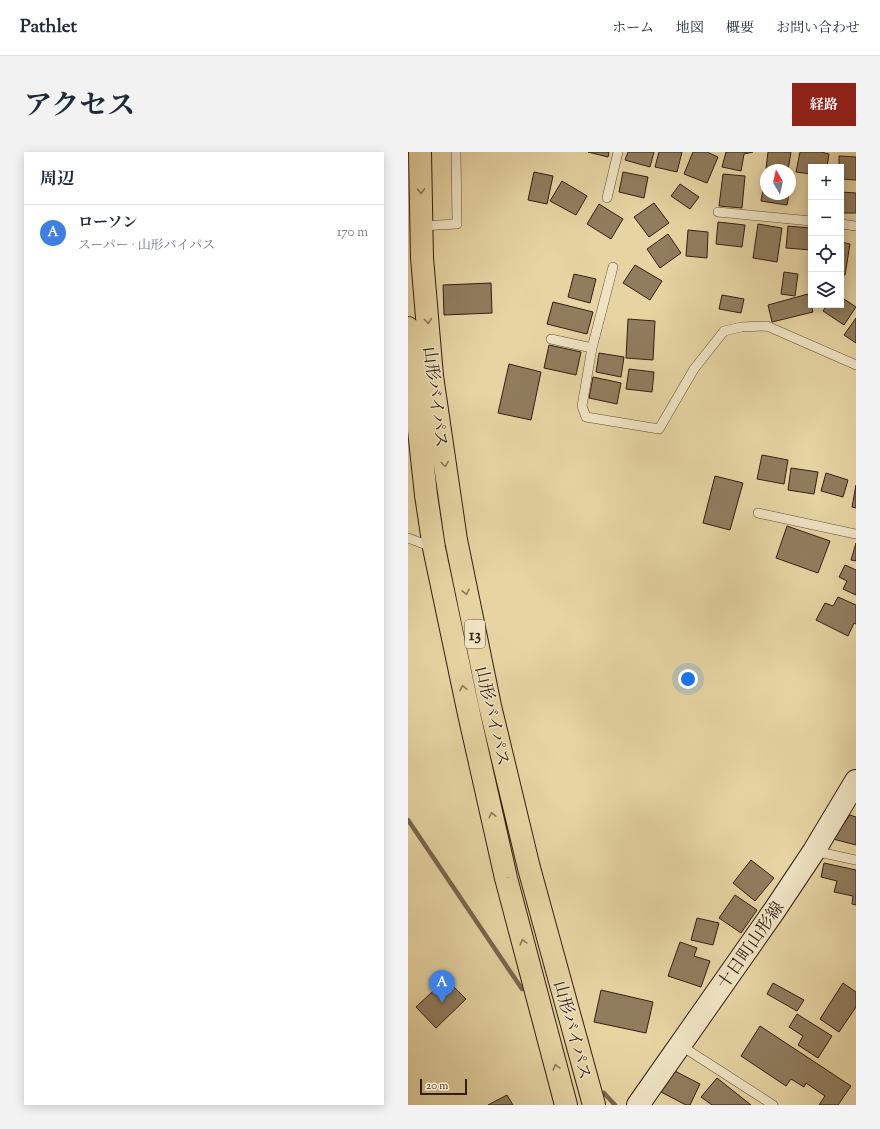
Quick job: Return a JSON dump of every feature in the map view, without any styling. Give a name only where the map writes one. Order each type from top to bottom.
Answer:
[{"type":"highway","name":"山形バイパス","points":[[420,152],[422,258],[432,376],[456,540],[490,706],[527,860],[594,1105]]},
{"type":"highway","name":"山形バイパス","points":[[408,328],[426,495],[434,548],[506,878],[566,1105]]},
{"type":"highway","points":[[408,400],[426,495]]},
{"type":"main road","name":"十日町山形線","points":[[638,1105],[774,911],[814,851],[856,781]]},
{"type":"lane","points":[[422,226],[457,224],[456,152]]},
{"type":"lane","points":[[607,198],[618,152]]},
{"type":"lane","points":[[718,212],[808,221]]},
{"type":"lane","points":[[844,224],[856,226]]},
{"type":"lane","points":[[613,267],[592,348],[582,406],[586,417],[659,429],[694,369],[724,331],[741,327],[767,326],[856,365]]},
{"type":"lane","points":[[551,339],[592,348]]},
{"type":"lane","points":[[758,513],[856,534]]},
{"type":"lane","points":[[408,538],[434,548]]},
{"type":"lane","points":[[814,851],[856,860]]},
{"type":"lane","points":[[680,1045],[773,1105]]},
{"type":"building","points":[[588,152],[609,152],[608,157]]},
{"type":"building","points":[[628,152],[654,152],[650,167],[625,160]]},
{"type":"building","points":[[659,152],[682,152],[677,172],[655,167]]},
{"type":"building","points":[[693,152],[707,152],[718,157],[707,183],[684,174]]},
{"type":"building","points":[[726,152],[753,152],[744,154],[741,171],[722,167]]},
{"type":"building","points":[[768,152],[791,152],[789,164],[767,164]]},
{"type":"building","points":[[800,152],[821,152],[829,154],[827,164],[808,164],[808,174],[796,172]]},
{"type":"building","points":[[839,156],[856,157],[856,180],[844,179],[844,164],[839,164]]},
{"type":"building","points":[[534,172],[553,176],[547,204],[528,200]]},
{"type":"building","points":[[623,172],[648,177],[644,198],[619,192]]},
{"type":"building","points":[[723,174],[745,176],[742,208],[719,206]]},
{"type":"building","points":[[562,181],[587,196],[576,215],[550,201]]},
{"type":"building","points":[[680,184],[699,197],[690,209],[671,196]]},
{"type":"building","points":[[844,192],[856,193],[856,213],[844,213]]},
{"type":"building","points":[[761,200],[788,200],[787,205]]},
{"type":"building","points":[[654,203],[669,223],[649,237],[634,217]]},
{"type":"building","points":[[599,204],[623,219],[611,239],[587,224]]},
{"type":"building","points":[[718,222],[745,225],[742,247],[716,244]]},
{"type":"building","points":[[758,224],[782,228],[777,262],[753,258]]},
{"type":"building","points":[[788,226],[808,228],[808,250],[786,248]]},
{"type":"building","points":[[688,230],[708,232],[707,258],[686,256]]},
{"type":"building","points":[[668,234],[681,253],[660,268],[647,249]]},
{"type":"building","points":[[844,243],[850,244],[844,275]]},
{"type":"building","points":[[635,265],[662,281],[650,300],[623,283]]},
{"type":"building","points":[[784,272],[798,274],[795,296],[781,294]]},
{"type":"building","points":[[574,274],[596,279],[590,303],[568,297]]},
{"type":"building","points":[[491,283],[492,313],[444,315],[443,285]]},
{"type":"building","points":[[808,294],[808,308],[812,308],[813,312],[772,322],[768,305]]},
{"type":"building","points":[[722,295],[744,299],[741,313],[719,309]]},
{"type":"building","points":[[844,299],[856,307],[844,325],[823,311],[825,308],[844,308]]},
{"type":"building","points":[[553,302],[593,312],[587,334],[547,324]]},
{"type":"building","points":[[856,318],[856,343],[844,335]]},
{"type":"building","points":[[628,319],[655,321],[653,360],[626,358]]},
{"type":"building","points":[[549,345],[581,352],[576,375],[544,368]]},
{"type":"building","points":[[599,353],[624,357],[621,377],[596,372]]},
{"type":"building","points":[[509,364],[541,372],[531,420],[498,413]]},
{"type":"building","points":[[629,369],[654,372],[652,392],[626,389]]},
{"type":"building","points":[[593,377],[621,383],[617,404],[589,398]]},
{"type":"building","points":[[762,455],[788,460],[784,484],[757,479]]},
{"type":"building","points":[[791,468],[818,472],[814,494],[788,490]]},
{"type":"building","points":[[826,473],[848,480],[843,497],[821,491]]},
{"type":"building","points":[[715,476],[743,483],[730,530],[703,523]]},
{"type":"building","points":[[856,485],[856,508],[852,507]]},
{"type":"building","points":[[787,526],[830,541],[818,573],[776,558]]},
{"type":"building","points":[[856,543],[856,561],[851,560]]},
{"type":"building","points":[[845,565],[856,570],[856,595],[843,589],[847,581],[839,577]]},
{"type":"building","points":[[838,597],[856,605],[856,624],[854,623],[848,636],[816,620],[825,603],[833,606]]},
{"type":"building","points":[[850,815],[856,817],[856,845],[833,839]]},
{"type":"building","points":[[751,860],[774,878],[755,901],[733,883]]},
{"type":"building","points":[[824,863],[856,870],[856,905],[852,904],[853,896],[834,892],[837,881],[821,877]]},
{"type":"building","points":[[735,895],[757,910],[741,933],[719,918]]},
{"type":"building","points":[[697,918],[719,923],[713,945],[691,940]]},
{"type":"building","points":[[680,942],[697,948],[694,956],[710,961],[701,987],[668,976]]},
{"type":"building","points":[[446,979],[466,999],[436,1028],[416,1007]]},
{"type":"building","points":[[773,983],[804,1000],[797,1011],[767,994]]},
{"type":"building","points":[[843,983],[856,992],[856,1007],[839,1032],[820,1019]]},
{"type":"building","points":[[601,990],[653,1002],[646,1033],[594,1022]]},
{"type":"building","points":[[797,1014],[832,1036],[818,1058],[798,1045],[803,1036],[789,1027]]},
{"type":"building","points":[[760,1026],[851,1086],[838,1105],[819,1105],[825,1096],[806,1083],[804,1087],[791,1079],[786,1086],[741,1056]]},
{"type":"building","points":[[673,1070],[700,1084],[690,1105],[686,1105],[661,1092]]},
{"type":"building","points":[[717,1078],[751,1105],[712,1105],[701,1097]]},
{"type":"building","points":[[507,1095],[513,1105],[488,1105]]},
{"type":"waterway","points":[[408,820],[522,989]]},
{"type":"waterway","points":[[604,1093],[615,1105]]},
{"type":"place","name":"ローソン","points":[[442,1003]]}]
